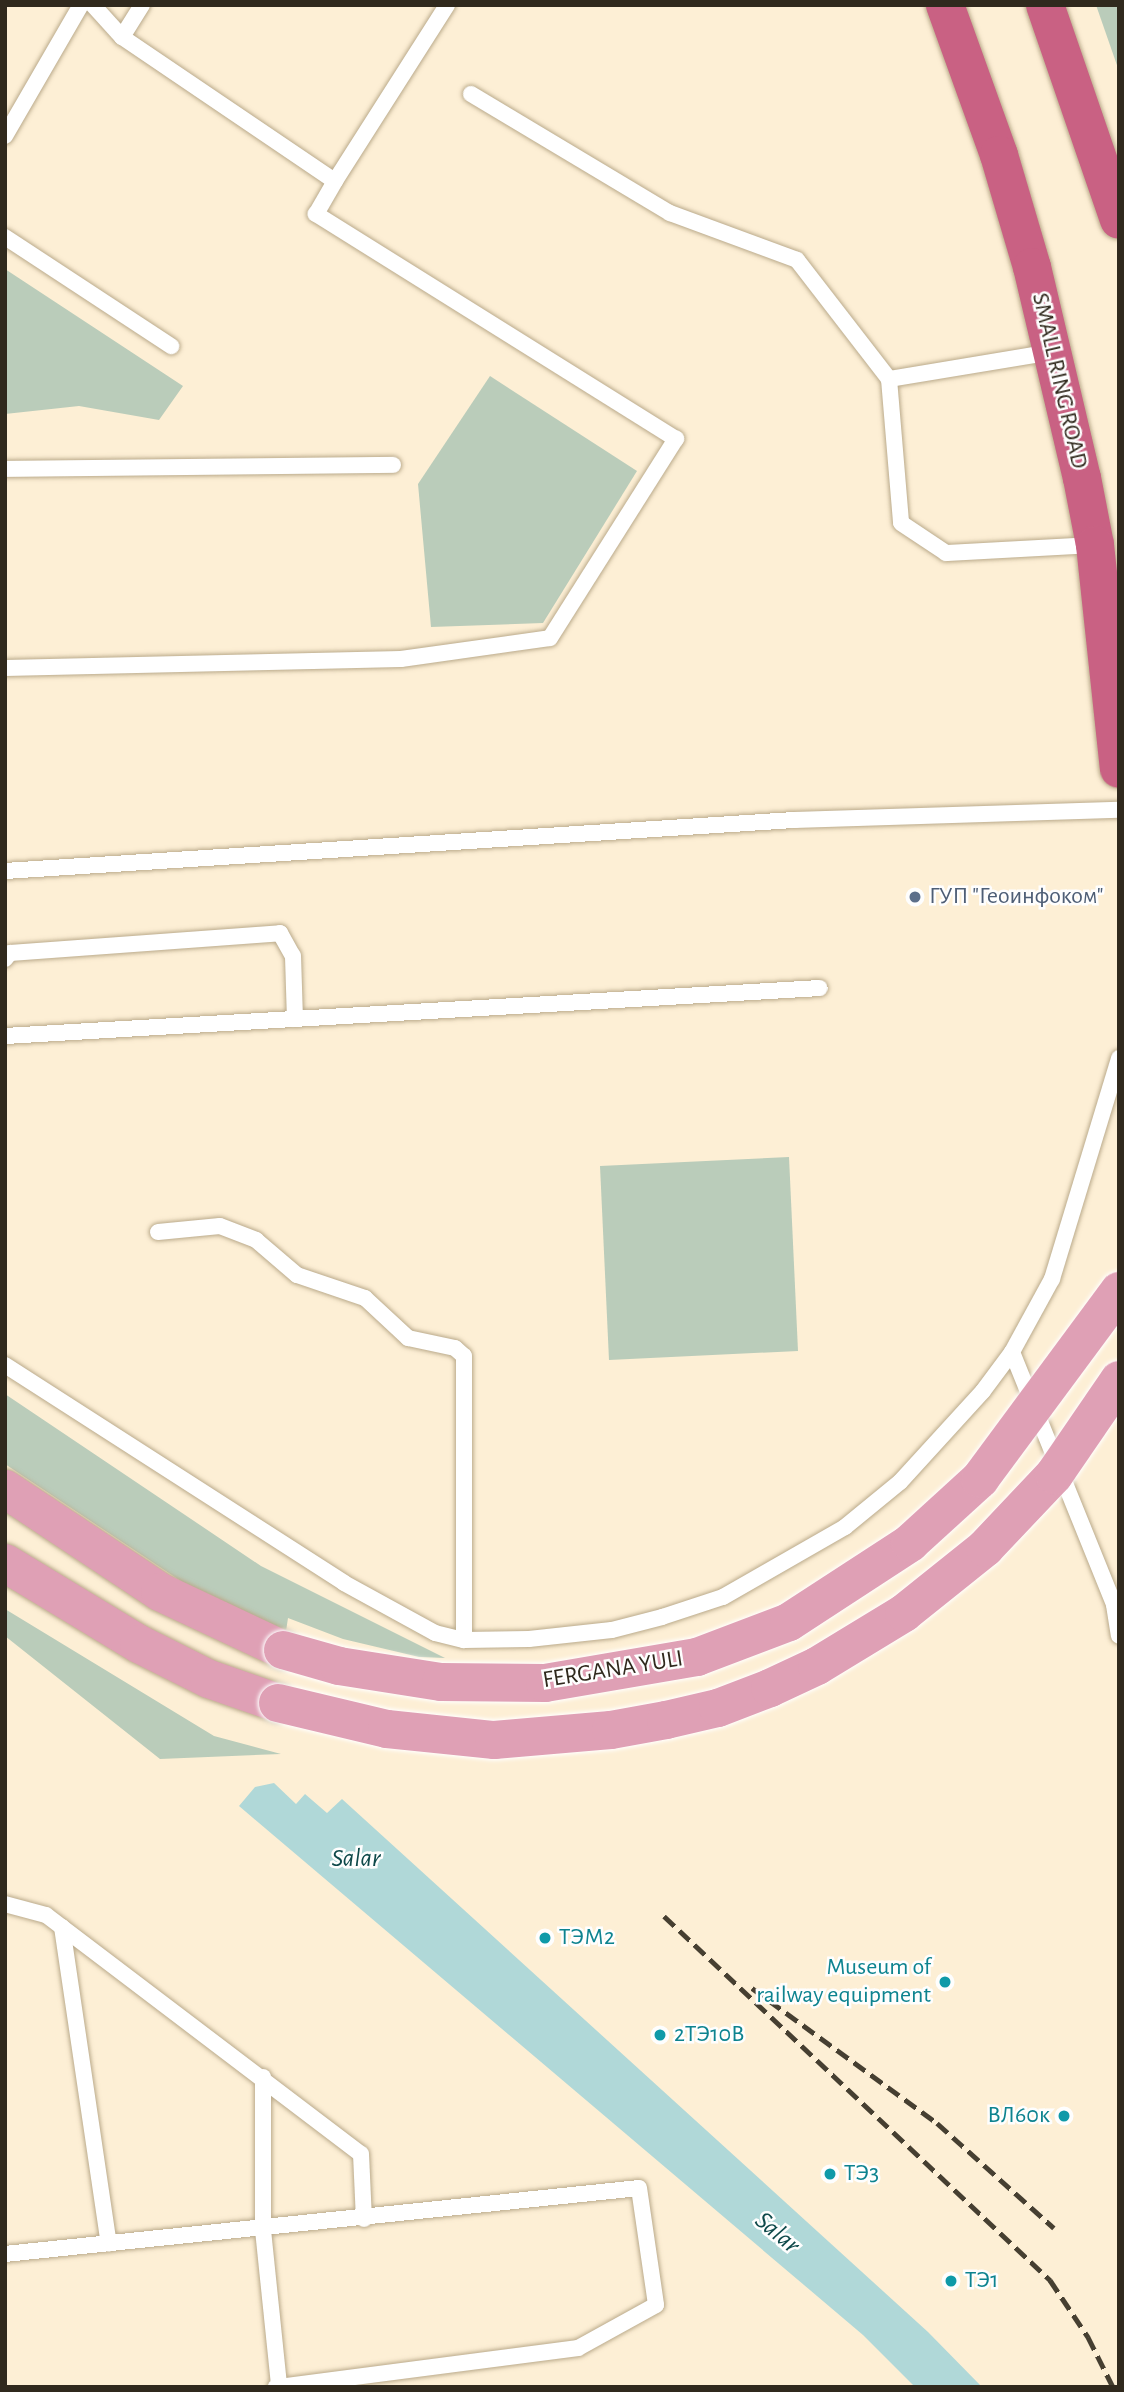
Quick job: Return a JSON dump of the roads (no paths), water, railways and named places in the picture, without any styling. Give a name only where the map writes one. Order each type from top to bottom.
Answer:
[{"type":"highway","name":"SMALL RING ROAD","points":[[945,5],[999,155],[1052,352],[1095,545],[1119,769]]},
{"type":"highway","points":[[1045,5],[1119,220]]},
{"type":"main road","name":"FERGANA YULI","points":[[5,1489],[160,1592],[283,1650],[339,1666],[441,1682],[545,1683],[697,1657],[789,1622],[910,1543],[980,1479],[1119,1291]]},
{"type":"main road","points":[[5,1563],[139,1644],[208,1679],[278,1703],[387,1729],[494,1740],[611,1730],[718,1708],[757,1693],[863,1640],[966,1564],[1054,1475],[1119,1380]]},
{"type":"lane","points":[[5,136],[81,5]]},
{"type":"lane","points":[[93,5],[122,37],[335,181]]},
{"type":"lane","points":[[122,37],[142,5]]},
{"type":"lane","points":[[5,668],[401,659],[550,638],[676,439],[316,214],[447,5]]},
{"type":"lane","points":[[471,94],[670,214],[797,260],[889,379],[901,523],[946,553],[1095,545]]},
{"type":"lane","points":[[5,237],[171,346]]},
{"type":"lane","points":[[889,379],[1052,352]]},
{"type":"lane","points":[[5,469],[393,465]]},
{"type":"lane","points":[[5,871],[794,820],[1119,810]]},
{"type":"lane","points":[[5,959],[10,953],[280,933],[293,956],[295,1019]]},
{"type":"lane","points":[[5,1036],[820,988]]},
{"type":"lane","points":[[5,1365],[387,1609],[435,1633],[464,1640],[540,1639],[612,1630],[723,1597],[786,1564],[845,1527],[900,1482],[984,1391],[1012,1352],[1052,1279],[1119,1058]]},
{"type":"lane","points":[[158,1232],[220,1226],[256,1240],[297,1275],[365,1298],[408,1338],[455,1348],[464,1356],[464,1640]]},
{"type":"lane","points":[[1012,1352],[1114,1605],[1119,1636]]},
{"type":"lane","points":[[5,1905],[46,1915],[361,2154],[364,2219]]},
{"type":"lane","points":[[62,1927],[109,2244]]},
{"type":"lane","points":[[5,2254],[263,2230],[639,2188],[656,2305],[578,2348],[277,2387],[263,2230],[262,2077]]},
{"type":"water","name":"Salar","points":[[274,1783],[296,1804],[305,1794],[327,1813],[342,1799],[928,2332],[982,2387],[915,2387],[863,2335],[239,1806],[255,1787]]},
{"type":"railway","points":[[664,1916],[1050,2280],[1088,2337],[1113,2387]]},
{"type":"railway","points":[[752,1988],[937,2123],[1054,2228]]},
{"type":"place","name":"ГУП \"Геоинфоком\"","points":[[915,897]]},
{"type":"place","name":"ТЭМ2","points":[[545,1938]]},
{"type":"place","name":"Museum of railway equipment","points":[[945,1982]]},
{"type":"place","name":"2ТЭ10В","points":[[660,2035]]},
{"type":"place","name":"ВЛ60к","points":[[1064,2116]]},
{"type":"place","name":"ТЭ3","points":[[830,2174]]},
{"type":"place","name":"ТЭ1","points":[[951,2281]]}]
